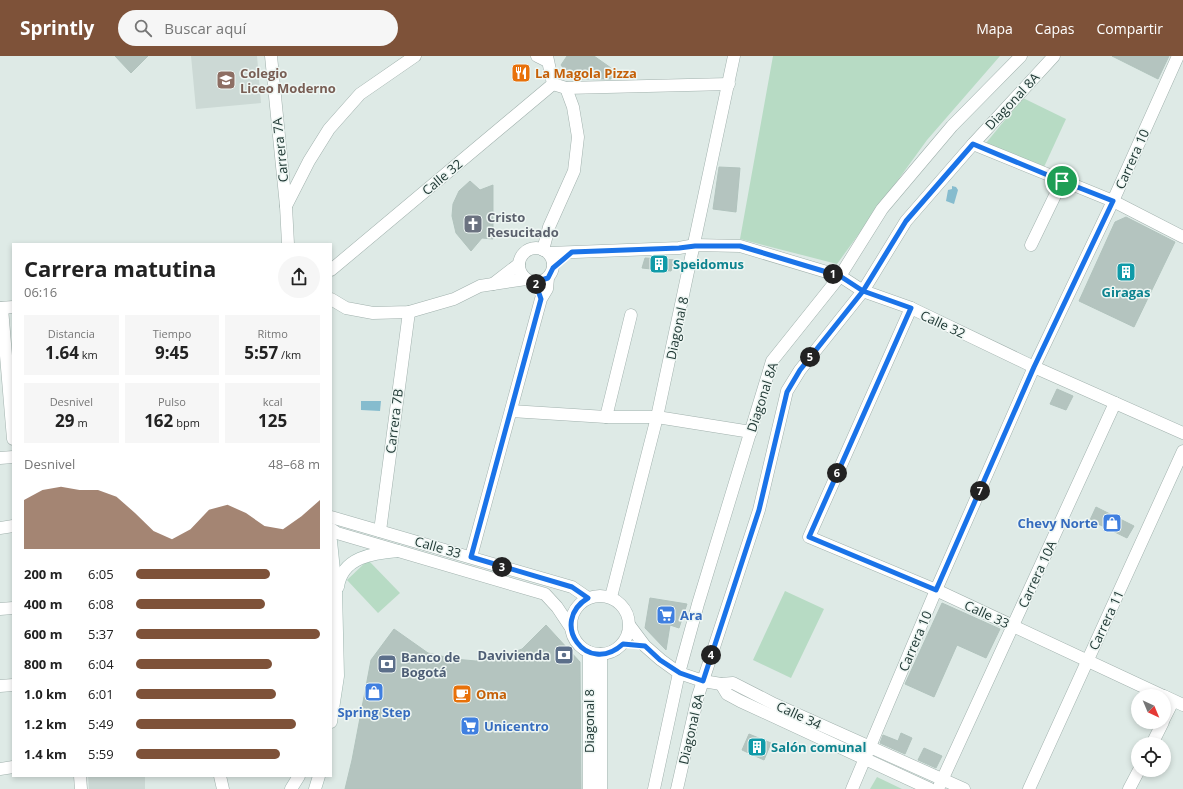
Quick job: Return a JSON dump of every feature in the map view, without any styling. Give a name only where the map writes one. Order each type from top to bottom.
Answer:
[{"type":"street","name":"Carrera 7A","points":[[271,56],[286,206],[288,243]]},
{"type":"street","points":[[286,206],[309,161],[329,129],[360,94],[413,56]]},
{"type":"street","name":"Diagonal 8A","points":[[654,789],[680,673],[698,604],[772,360],[840,276],[882,209],[952,126],[1021,56]]},
{"type":"street","name":"Diagonal 8A","points":[[677,789],[698,696],[759,510],[787,392],[800,370],[863,291],[906,221],[973,144],[1054,56]]},
{"type":"street","name":"Carrera 10","points":[[852,789],[936,590],[1034,367],[1113,201],[1178,56]]},
{"type":"street","points":[[546,57],[553,84],[566,88],[729,84]]},
{"type":"street","name":"Diagonal 8","points":[[611,597],[657,417],[695,246],[729,84],[733,57]]},
{"type":"street","name":"Calle 32","points":[[332,269],[553,84]]},
{"type":"street","points":[[546,251],[549,227],[574,171],[578,137],[573,107],[566,88]]},
{"type":"street","points":[[973,144],[1113,201],[1183,237]]},
{"type":"street","points":[[1031,245],[1062,181]]},
{"type":"street","points":[[541,299],[530,281],[519,270],[519,264],[520,259],[526,251],[549,227]]},
{"type":"street","name":"Calle 32","points":[[546,251],[572,252],[679,248],[695,246],[740,246],[840,276],[863,291],[911,308],[1034,367],[1183,433]]},
{"type":"street","points":[[471,557],[541,299],[547,289],[551,273],[552,258],[546,251],[537,248],[526,251]]},
{"type":"street","points":[[332,300],[346,308],[374,313],[408,312],[454,299],[480,286],[530,281],[551,273],[572,252]]},
{"type":"street","points":[[493,284],[519,264]]},
{"type":"street","points":[[5,307],[7,380],[12,429]]},
{"type":"street","name":"Calle 33","points":[[911,308],[809,537],[936,590],[1147,689]]},
{"type":"street","name":"Carrera 7B","points":[[380,530],[408,312]]},
{"type":"street","points":[[606,417],[631,315]]},
{"type":"street","name":"Carrera 10A","points":[[940,784],[1116,403]]},
{"type":"street","points":[[510,411],[606,417],[657,417],[751,432]]},
{"type":"street","name":"Carrera 11","points":[[1029,789],[1183,451]]},
{"type":"street","points":[[0,458],[12,457]]},
{"type":"street","name":"Calle 33","points":[[332,517],[572,587],[588,598]]},
{"type":"street","points":[[0,528],[12,526]]},
{"type":"street","name":"Calle 33","points":[[332,530],[337,533],[545,594],[555,604],[571,628]]},
{"type":"street","points":[[336,596],[339,575],[351,564],[366,556],[398,551]]},
{"type":"street","points":[[332,552],[336,596],[338,676],[332,715]]},
{"type":"street","points":[[598,596],[611,597],[625,608],[629,617],[630,626],[623,644],[617,649],[601,654],[589,652],[581,648],[576,641],[571,628],[572,616],[576,608],[588,598],[598,596]]},
{"type":"street","points":[[0,609],[12,608]]},
{"type":"street","name":"Calle 34","points":[[630,626],[645,646],[660,660],[680,673],[703,681],[721,684],[727,694],[740,701],[940,784],[964,789]]},
{"type":"street","points":[[623,644],[645,646]]},
{"type":"street","name":"Diagonal 8","points":[[589,652],[589,789]]},
{"type":"street","name":"Diagonal 8","points":[[601,654],[602,789]]},
{"type":"street","points":[[0,686],[12,685]]},
{"type":"street","name":"Calle 34","points":[[868,753],[930,789]]},
{"type":"street","points":[[0,769],[12,768]]},
{"type":"street","points":[[80,777],[81,789]]},
{"type":"street","points":[[220,777],[223,789]]},
{"type":"street","points":[[291,789],[298,777]]},
{"type":"street","points":[[315,789],[319,777]]},
{"type":"street","points":[[1129,789],[1135,777]]},
{"type":"shaded area","name":"Colegio Liceo Moderno","points":[[191,56],[257,56],[261,103],[196,109]]},
{"type":"shaded area","points":[[88,777],[145,777],[145,789],[89,789]]},
{"type":"green space","points":[[773,56],[1000,56],[927,140],[837,264],[740,239]]},
{"type":"green space","points":[[1023,98],[1066,119],[1044,167],[986,143]]},
{"type":"green space","points":[[368,560],[400,593],[378,613],[347,580]]},
{"type":"green space","points":[[785,591],[824,609],[791,678],[753,660]]},
{"type":"green space","points":[[877,777],[902,789],[870,789]]},
{"type":"water","points":[[952,186],[956,187],[958,190],[954,204],[946,201],[948,190],[952,189]]},
{"type":"water","points":[[361,401],[381,401],[380,411],[361,410]]},
{"type":"building","points":[[115,56],[148,56],[131,73]]},
{"type":"building","points":[[567,56],[594,56],[611,68],[611,79],[571,79],[561,65]]},
{"type":"building","points":[[1112,56],[1169,56],[1158,79]]},
{"type":"building","points":[[719,167],[740,168],[736,212],[713,209]]},
{"type":"building","name":"Cristo Resucitado","points":[[470,181],[480,190],[493,185],[493,239],[482,238],[471,251],[456,233],[452,216],[453,204],[459,191]]},
{"type":"building","name":"Giragas","points":[[1126,217],[1175,242],[1134,327],[1079,301],[1115,222]]},
{"type":"building","name":"Speidomus","points":[[645,258],[676,260],[671,271],[642,268]]},
{"type":"building","points":[[1057,389],[1073,396],[1066,410],[1050,404]]},
{"type":"building","name":"Chevy Norte","points":[[1096,507],[1134,526],[1127,538],[1090,520]]},
{"type":"building","name":"Ara","points":[[650,598],[687,604],[679,628],[670,625],[666,650],[645,628]]},
{"type":"building","points":[[942,603],[1000,629],[986,658],[957,645],[934,697],[905,684]]},
{"type":"building","name":"Unicentro","points":[[546,625],[580,662],[581,789],[345,789],[371,660],[394,629],[428,653],[454,659],[476,661],[501,657],[522,649]]},
{"type":"building","points":[[901,733],[912,738],[905,754],[880,743],[883,735],[898,741]]},
{"type":"building","name":"Salón comunal","points":[[749,734],[771,743],[764,760],[742,750]]},
{"type":"building","points":[[924,748],[942,756],[936,768],[918,760]]},
{"type":"place","name":"La Magola Pizza","points":[[521,73]]},
{"type":"place","name":"Colegio Liceo Moderno","points":[[226,80]]},
{"type":"place","name":"Cristo Resucitado","points":[[473,224]]},
{"type":"place","name":"Speidomus","points":[[659,264]]},
{"type":"place","name":"Giragas","points":[[1126,272]]},
{"type":"place","name":"Chevy Norte","points":[[1112,523]]},
{"type":"place","name":"Ara","points":[[666,615]]},
{"type":"place","name":"Davivienda","points":[[564,655]]},
{"type":"place","name":"Banco de Bogotá","points":[[387,664]]},
{"type":"place","name":"Spring Step","points":[[374,692]]},
{"type":"place","name":"Oma","points":[[462,694]]},
{"type":"place","name":"Unicentro","points":[[470,726]]},
{"type":"place","name":"Salón comunal","points":[[757,747]]},
{"type":"route","points":[[1062,181],[973,144],[919,204],[906,221],[863,291],[840,276],[740,246],[695,246],[679,248],[572,252],[553,268],[552,273],[548,278],[540,282],[535,282],[541,299],[471,557],[510,570],[572,587],[588,598],[576,608],[572,616],[572,633],[581,648],[595,654],[601,654],[610,653],[623,644],[645,646],[660,660],[680,673],[703,681],[759,510],[787,392],[800,370],[863,291],[911,308],[809,537],[936,590],[1034,367],[1113,201],[1062,181]]}]
